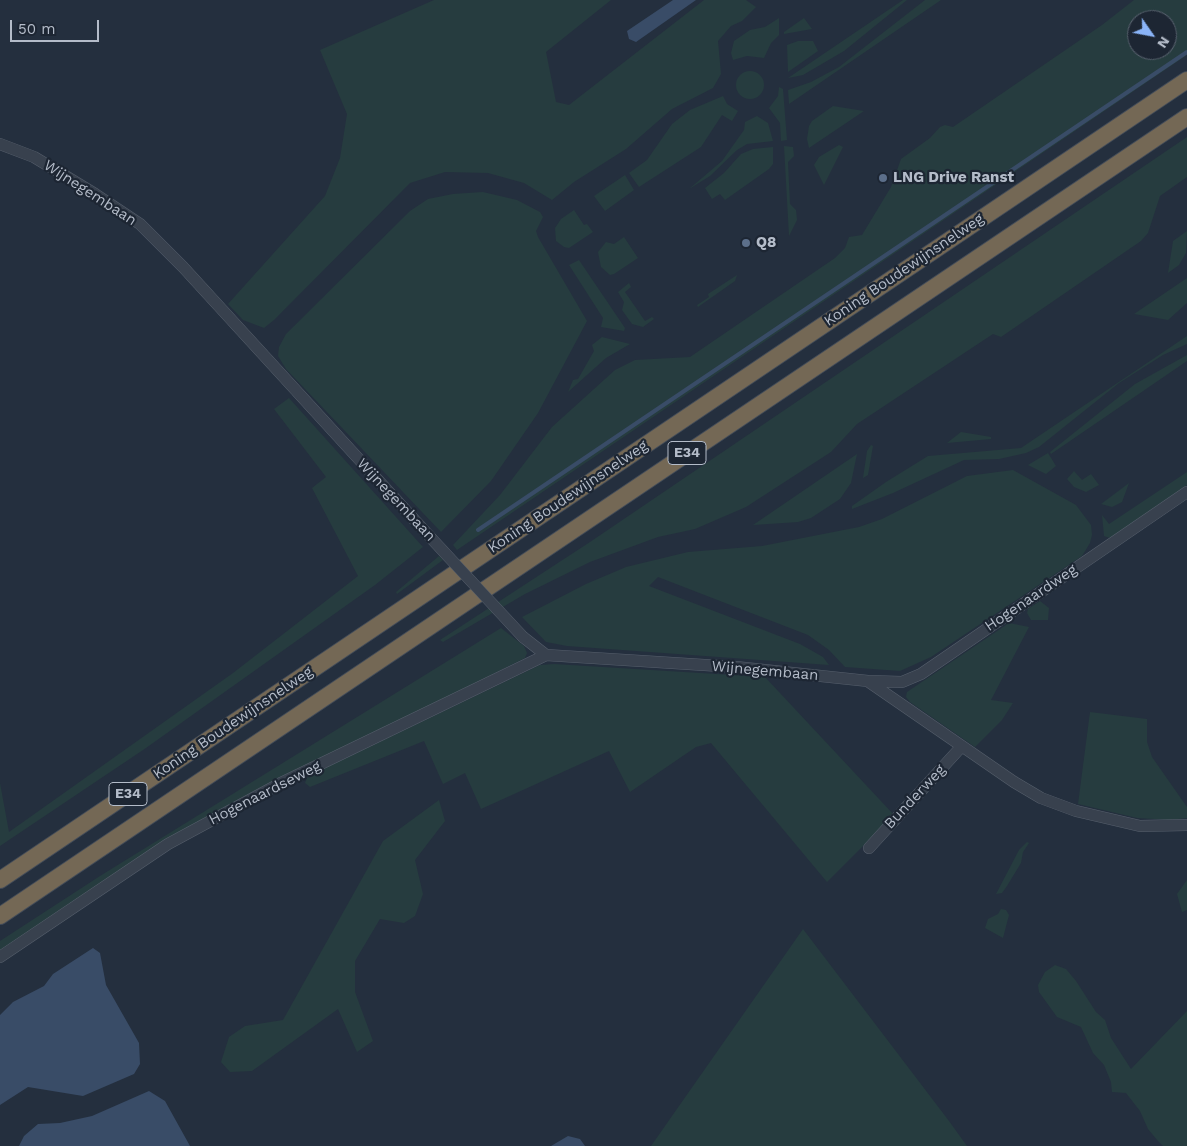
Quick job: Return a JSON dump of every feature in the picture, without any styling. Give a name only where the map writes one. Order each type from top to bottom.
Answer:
[{"type":"highway","name":"Koning Boudewijnsnelweg","points":[[0,880],[1187,80]]},
{"type":"highway","name":"Koning Boudewijnsnelweg","points":[[0,916],[1187,117]]},
{"type":"street","name":"Wijnegembaan","points":[[0,144],[41,161],[123,211],[140,224],[184,267],[522,637],[546,655],[736,667],[868,681]]},
{"type":"street","name":"Hogenaardweg","points":[[868,681],[902,682],[921,674],[1187,492]]},
{"type":"street","name":"Hogenaardseweg","points":[[0,957],[168,844],[279,784],[546,655]]},
{"type":"street","points":[[868,681],[1014,782],[1042,798],[1076,811],[1140,826],[1187,825]]},
{"type":"street","name":"Bunderweg","points":[[869,848],[962,746]]},
{"type":"green space","points":[[434,0],[611,0],[546,52],[556,102],[569,105],[704,0],[746,0],[756,7],[742,21],[731,26],[718,41],[721,74],[713,88],[672,109],[626,149],[574,182],[552,200],[524,183],[488,173],[445,172],[410,183],[274,320],[264,328],[243,320],[228,304],[325,196],[340,158],[347,114],[320,50]]},
{"type":"green space","points":[[903,0],[907,0],[844,51],[803,75],[788,78]]},
{"type":"green space","points":[[925,0],[941,0],[789,104],[788,90],[811,82],[839,67]]},
{"type":"green space","points":[[1134,0],[1187,0],[1187,55],[457,550],[453,545],[500,495],[552,427],[615,370],[635,360],[690,357],[835,258],[845,248],[849,237],[862,235],[891,187],[901,159],[930,138],[940,127],[945,125],[953,127],[1102,25]]},
{"type":"green space","points":[[779,18],[779,35],[771,43],[764,58],[747,56],[733,60],[731,53],[734,41],[750,30],[765,27]]},
{"type":"green space","points":[[804,18],[812,29],[784,34],[784,32]]},
{"type":"green space","points":[[798,41],[813,41],[818,51],[788,72],[787,45]]},
{"type":"green space","points":[[750,71],[760,75],[764,85],[760,95],[750,99],[740,95],[736,85],[740,75]]},
{"type":"green space","points":[[779,87],[783,89],[787,140],[781,141],[780,123],[769,108],[778,96]]},
{"type":"green space","points":[[723,96],[727,104],[738,111],[732,121],[722,115],[701,147],[639,187],[629,173],[647,160],[672,124],[690,110]]},
{"type":"green space","points":[[833,106],[864,111],[809,148],[807,139],[809,126],[812,121]]},
{"type":"green space","points":[[757,116],[768,123],[773,141],[747,144],[737,150],[710,176],[689,189],[722,161],[744,130],[745,122]]},
{"type":"green space","points":[[1187,137],[1187,177],[1160,196],[1148,233],[1141,241],[1001,337],[993,334],[857,424],[831,452],[746,507],[695,529],[658,537],[590,562],[525,594],[443,642],[440,640],[590,542]]},
{"type":"green space","points":[[839,145],[843,147],[824,185],[814,165],[819,157]]},
{"type":"green space","points":[[784,146],[793,147],[794,156],[788,162],[790,204],[796,210],[797,220],[789,236]]},
{"type":"green space","points":[[773,147],[773,164],[769,169],[725,200],[720,194],[712,199],[705,188],[724,173],[741,154],[753,149]]},
{"type":"green space","points":[[625,175],[634,190],[605,211],[594,196]]},
{"type":"green space","points":[[483,192],[517,200],[540,212],[543,217],[536,231],[538,237],[587,321],[538,413],[491,481],[441,532],[286,369],[278,356],[279,347],[286,334],[410,211],[428,199],[453,194]]},
{"type":"green space","points":[[574,210],[584,225],[587,224],[593,232],[569,248],[564,247],[556,241],[555,228],[561,219]]},
{"type":"green space","points":[[1187,231],[1186,253],[1179,265],[1168,273],[1173,241]]},
{"type":"green space","points":[[624,237],[638,258],[610,275],[601,267],[598,252],[606,242],[614,244]]},
{"type":"green space","points":[[579,260],[625,328],[624,331],[601,327],[603,318],[569,265]]},
{"type":"green space","points":[[737,275],[735,281],[698,307],[697,305],[709,297],[708,294]]},
{"type":"green space","points":[[1187,278],[1187,303],[1168,320],[1134,314]]},
{"type":"green space","points":[[629,283],[631,287],[625,292],[645,321],[652,317],[654,319],[643,327],[632,324],[622,310],[624,302],[618,292]]},
{"type":"green space","points":[[1187,336],[1187,344],[1163,355],[1119,383],[1039,447],[1026,453],[999,459],[964,460],[893,493],[852,509],[852,506],[886,482],[928,456],[1021,448]]},
{"type":"green space","points":[[602,337],[630,344],[606,358],[568,392],[573,380],[578,379],[594,351],[592,345]]},
{"type":"green space","points":[[1187,355],[1187,361],[1051,454],[1050,452],[1135,384]]},
{"type":"green space","points":[[289,398],[423,547],[375,585],[146,748],[0,846],[0,783],[9,832],[233,673],[358,576],[312,488],[326,477],[274,409]]},
{"type":"green space","points":[[961,432],[991,437],[991,439],[947,443]]},
{"type":"green space","points":[[871,445],[873,446],[868,475],[863,478],[867,451]]},
{"type":"green space","points":[[1048,453],[1056,466],[1046,474],[1028,465]]},
{"type":"green space","points":[[857,454],[851,483],[840,499],[811,518],[798,522],[753,525]]},
{"type":"green space","points":[[1013,470],[1076,505],[1091,525],[1092,535],[1090,543],[1082,556],[931,657],[900,671],[845,667],[829,650],[808,635],[658,577],[649,586],[800,644],[823,657],[829,665],[567,646],[546,642],[522,617],[586,584],[626,567],[688,552],[762,546],[859,527],[882,519],[967,476]]},
{"type":"green space","points":[[1074,471],[1082,480],[1091,474],[1099,485],[1086,492],[1074,487],[1067,479]]},
{"type":"green space","points":[[1187,472],[1187,485],[1110,538],[1104,536],[1102,515],[1109,524]]},
{"type":"green space","points":[[1129,483],[1122,502],[1112,507],[1101,504]]},
{"type":"green space","points":[[439,556],[443,560],[397,594],[396,592]]},
{"type":"green space","points":[[1040,601],[1049,608],[1048,620],[1031,620],[1027,613],[1028,609]]},
{"type":"green space","points":[[1009,623],[1029,627],[991,700],[1013,703],[1002,720],[975,747],[910,702],[906,697],[907,692]]},
{"type":"green space","points":[[501,628],[524,646],[527,653],[525,658],[206,817],[0,952],[0,941],[100,876]]},
{"type":"green space","points":[[554,664],[765,677],[894,815],[827,882],[711,743],[696,747],[630,792],[609,751],[481,809],[465,773],[443,784],[424,741],[310,787],[305,783],[307,778],[317,772],[540,665]]},
{"type":"green space","points":[[1090,712],[1147,719],[1147,742],[1152,757],[1187,807],[1187,818],[1170,820],[1137,818],[1078,804]]},
{"type":"green space","points":[[439,800],[445,821],[415,860],[423,894],[415,916],[404,923],[380,919],[355,961],[355,992],[373,1041],[357,1052],[338,1009],[252,1071],[230,1072],[221,1062],[229,1037],[245,1026],[283,1020],[383,841]]},
{"type":"green space","points":[[1027,842],[1029,843],[1023,852],[1021,863],[1002,893],[996,894],[1019,850]]},
{"type":"green space","points":[[1187,880],[1187,910],[1182,912],[1177,894]]},
{"type":"green space","points":[[1001,909],[1006,910],[1009,915],[1003,938],[985,928],[988,919],[998,914]]},
{"type":"green space","points":[[803,929],[949,1121],[967,1146],[651,1146]]},
{"type":"green space","points":[[1055,965],[1066,969],[1096,1012],[1105,1020],[1111,1038],[1131,1069],[1187,1011],[1187,1146],[1163,1146],[1148,1129],[1140,1111],[1126,1093],[1112,1092],[1111,1082],[1104,1065],[1093,1053],[1081,1027],[1057,1017],[1039,992],[1038,985],[1045,972]]},
{"type":"water","points":[[673,0],[696,0],[636,42],[629,39],[627,31]]},
{"type":"water","points":[[93,948],[100,953],[106,985],[139,1043],[140,1064],[134,1074],[83,1096],[28,1087],[0,1105],[0,1015],[13,1002],[44,986],[53,974]]},
{"type":"water","points":[[149,1091],[165,1101],[190,1146],[19,1146],[24,1136],[38,1124],[60,1123],[92,1116]]},
{"type":"water","points":[[568,1136],[580,1139],[585,1146],[551,1146]]},
{"type":"waterway","points":[[478,530],[1187,52]]},
{"type":"place","name":"LNG Drive Ranst","points":[[883,178]]},
{"type":"place","name":"Q8","points":[[746,243]]}]
